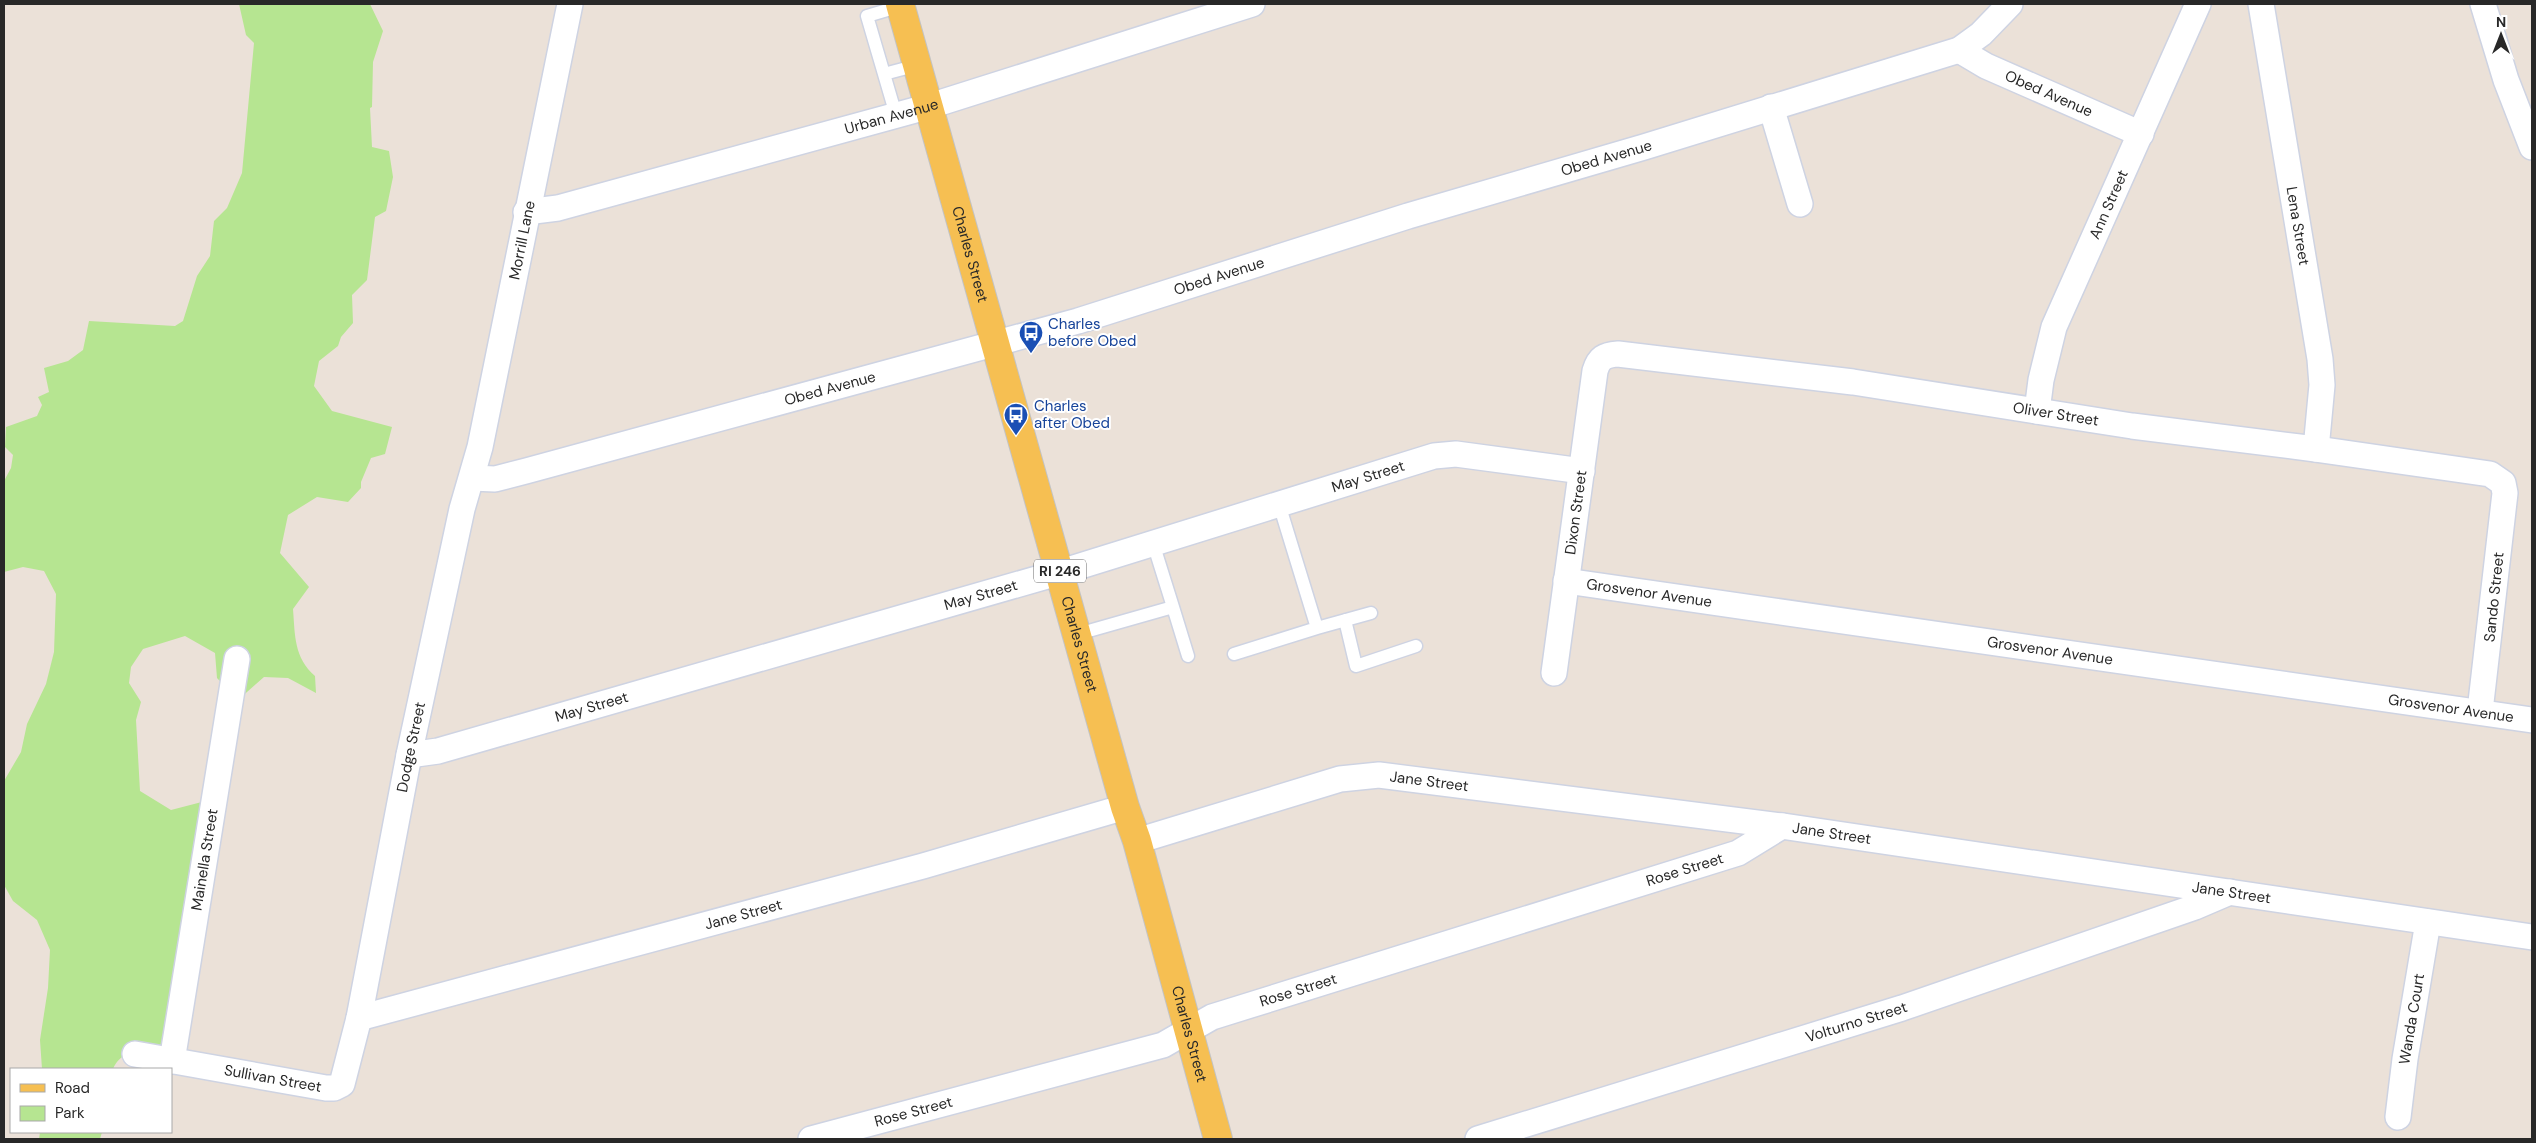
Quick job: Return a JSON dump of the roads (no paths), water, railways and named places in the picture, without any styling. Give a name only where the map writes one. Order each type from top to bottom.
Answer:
[{"type":"main road","name":"Charles Street","points":[[901,5],[1061,572],[1125,807],[1137,841],[1218,1139]]},
{"type":"street","name":"Morrill Lane","points":[[472,478],[480,447],[526,212],[570,4]]},
{"type":"street","name":"Urban Avenue","points":[[526,212],[558,208],[930,106],[1252,4]]},
{"type":"street","name":"Obed Avenue","points":[[472,478],[495,479],[526,471],[1078,321],[1408,216],[1771,108],[1959,50],[1980,34],[2010,4]]},
{"type":"street","name":"Ann Street","points":[[2037,411],[2044,361],[2054,327],[2082,260],[2142,134],[2198,4]]},
{"type":"street","name":"Lena Street","points":[[2261,4],[2320,359],[2322,384],[2316,449]]},
{"type":"street","points":[[2483,4],[2526,117],[2532,146]]},
{"type":"street","name":"Obed Avenue","points":[[1959,50],[1986,66],[2142,134]]},
{"type":"street","points":[[1771,108],[1800,204]]},
{"type":"street","name":"Oliver Street","points":[[1605,355],[1642,356],[1853,382],[2132,426],[2316,449],[2490,474],[2503,483]]},
{"type":"street","name":"Dixon Street","points":[[1554,673],[1595,371],[1598,361],[1605,355]]},
{"type":"street","name":"May Street","points":[[409,755],[438,751],[1061,572],[1445,454],[1582,471]]},
{"type":"street","name":"Dodge Street","points":[[359,1018],[409,755],[462,509],[472,478]]},
{"type":"street","name":"Sando Street","points":[[2480,711],[2505,493],[2503,483]]},
{"type":"street","name":"Grosvenor Avenue","points":[[1566,581],[2480,711],[2532,720]]},
{"type":"street","name":"Mainella Street","points":[[172,1061],[237,660]]},
{"type":"street","name":"Jane Street","points":[[1137,841],[1340,779],[1379,775],[1782,826],[2532,937]]},
{"type":"street","name":"Jane Street","points":[[359,1018],[923,866],[1125,807]]},
{"type":"street","name":"Rose Street","points":[[811,1139],[1163,1045],[1212,1017],[1738,853],[1782,826]]},
{"type":"street","name":"Volturno Street","points":[[1478,1139],[1902,1008],[2195,906],[2230,892]]},
{"type":"street","name":"Wanda Court","points":[[2398,1117],[2405,1059],[2428,922]]},
{"type":"street","name":"Sullivan Street","points":[[134,1054],[334,1088],[342,1084],[347,1073],[359,1018]]},
{"type":"lane","points":[[896,115],[866,16],[901,5]]},
{"type":"lane","points":[[884,74],[918,65]]},
{"type":"lane","points":[[1279,504],[1317,628]]},
{"type":"lane","points":[[1154,543],[1188,656]]},
{"type":"lane","points":[[1078,634],[1173,607]]},
{"type":"lane","points":[[1234,654],[1371,613]]},
{"type":"lane","points":[[1345,620],[1356,666],[1416,646]]},
{"type":"place","name":"Charles before Obed","points":[[1031,354]]},
{"type":"place","name":"Charles after Obed","points":[[1016,436]]}]
